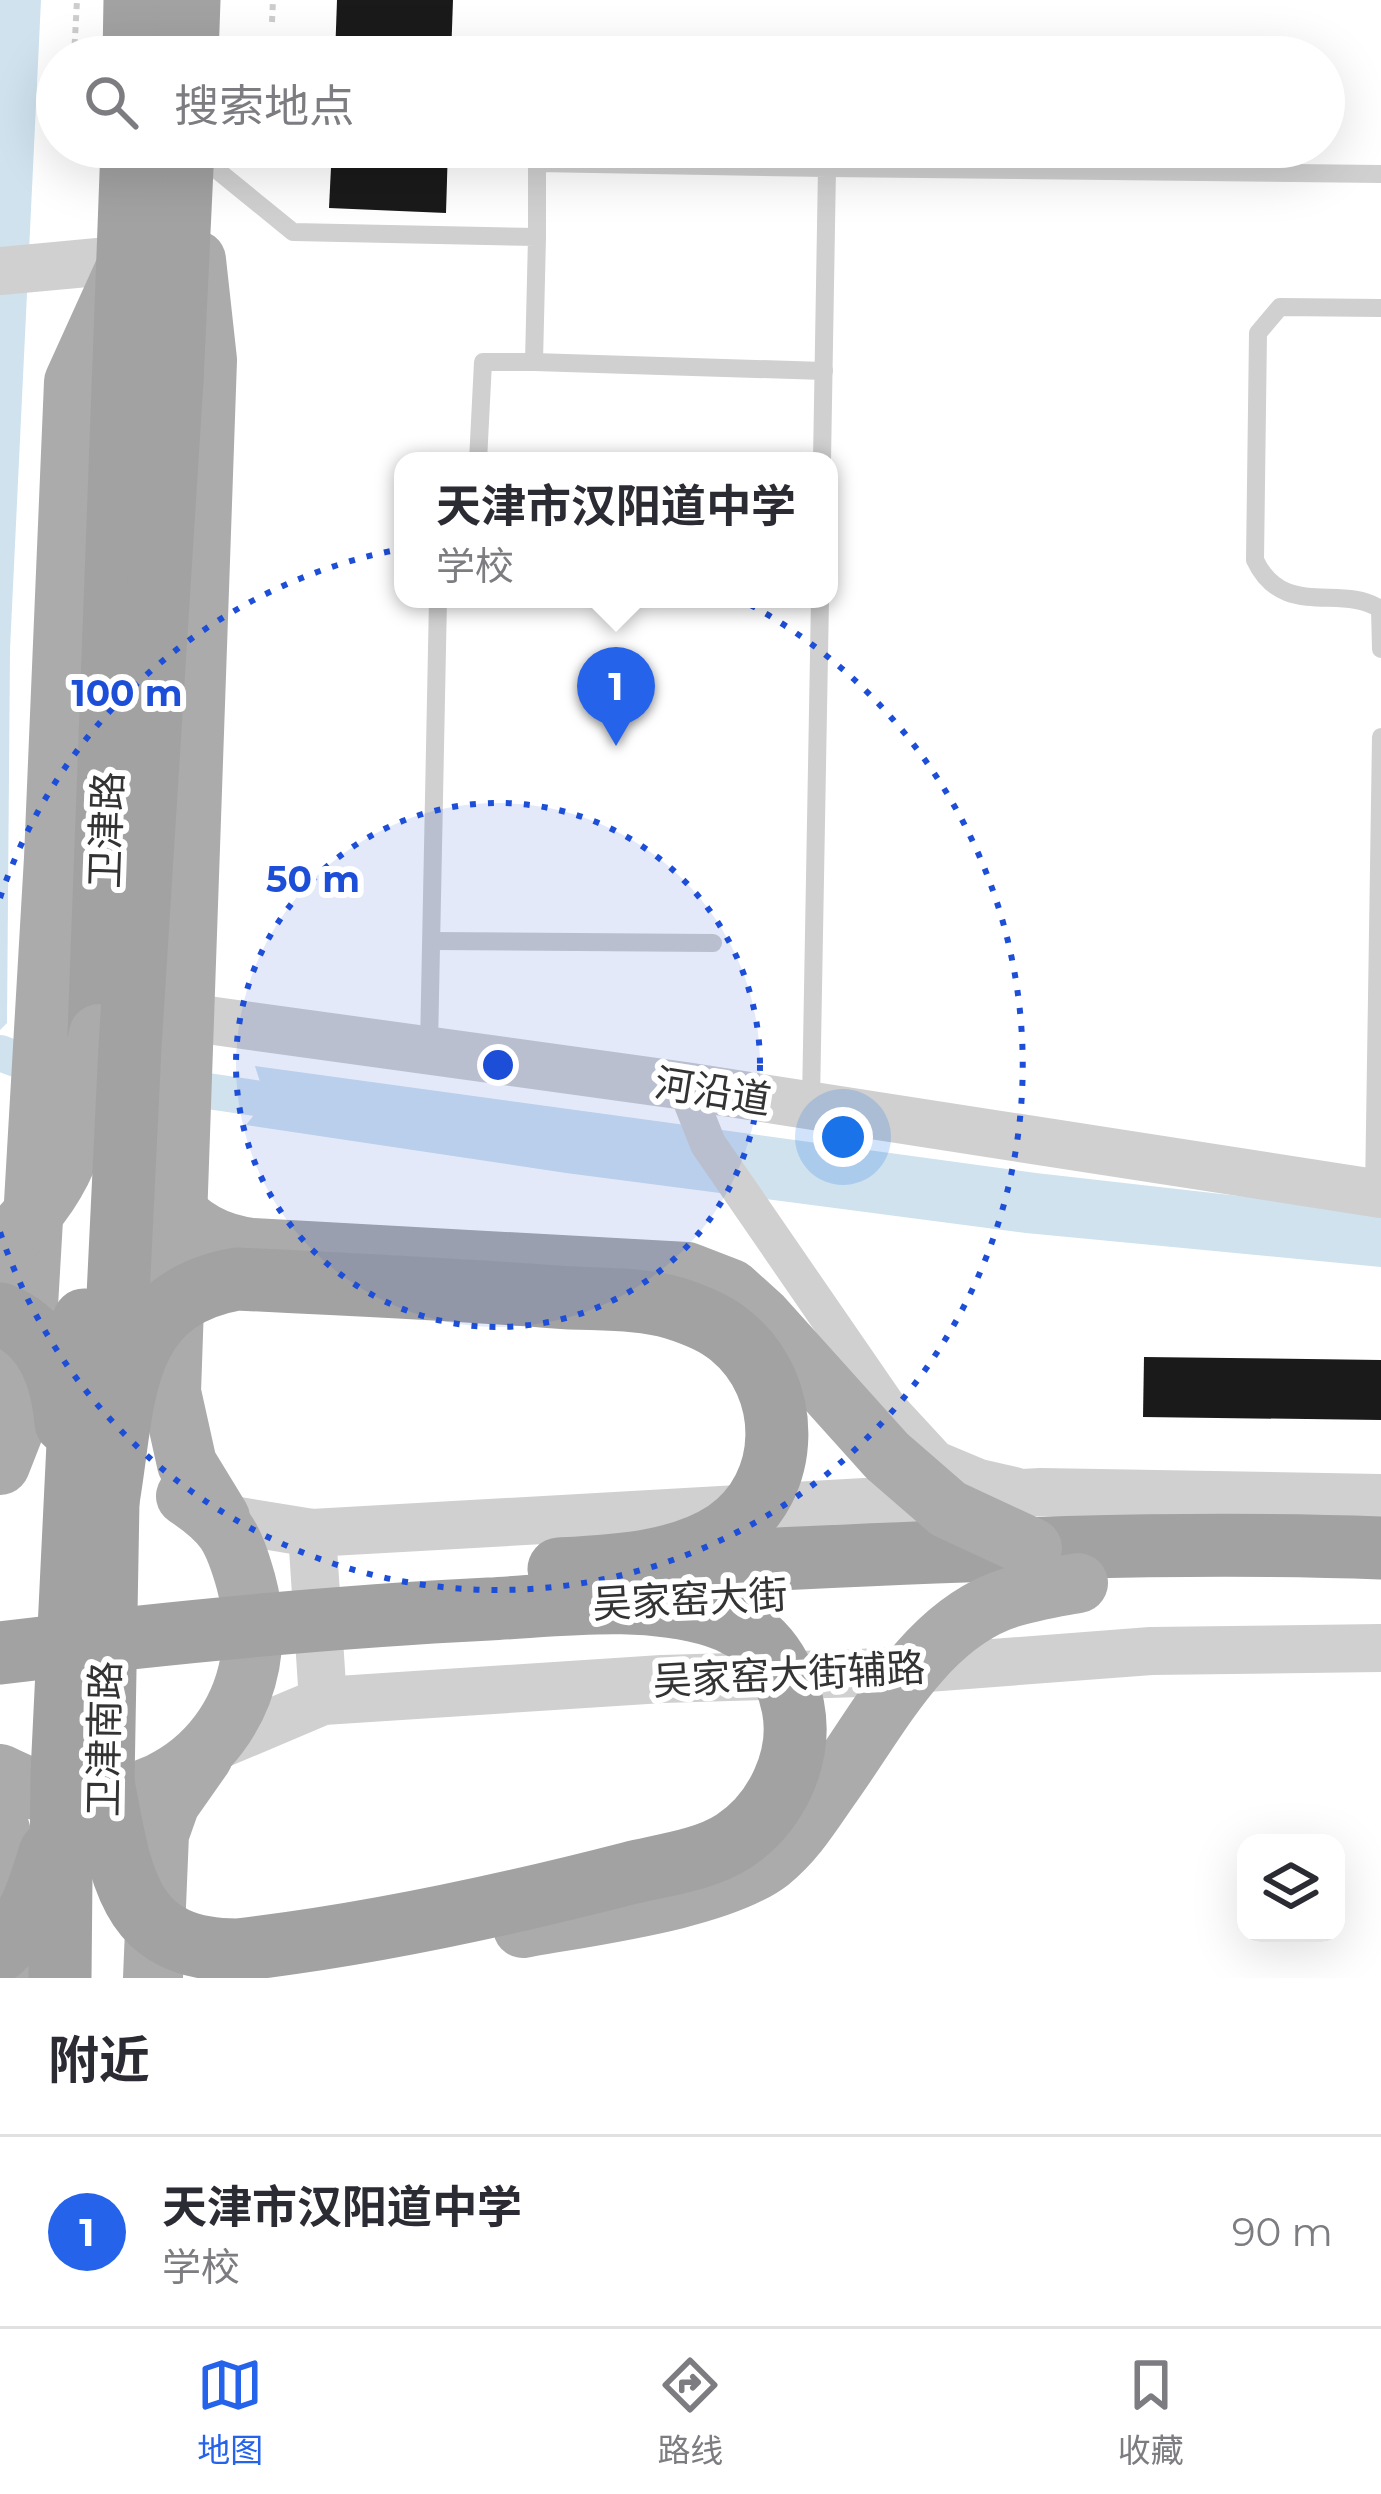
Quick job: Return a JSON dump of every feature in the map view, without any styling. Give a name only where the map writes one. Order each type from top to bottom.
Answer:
[{"type":"highway","points":[[134,36],[135,0]]},
{"type":"highway","points":[[188,36],[189,0]]},
{"type":"highway","name":"卫津路","points":[[132,168],[130,259],[148,379]]},
{"type":"highway","name":"卫津路","points":[[91,1506],[148,379],[182,168]]},
{"type":"highway","points":[[91,1506],[143,1336],[166,1309],[213,1283],[237,1279],[449,1288],[669,1306],[730,1335],[747,1353],[766,1381],[778,1425],[777,1461],[746,1516],[724,1533],[616,1584]]},
{"type":"highway","points":[[0,1314],[14,1319],[37,1340],[60,1376],[91,1506]]},
{"type":"highway","name":"卫津南路","points":[[60,1978],[83,1779],[91,1506]]},
{"type":"highway","name":"吴家窑大街","points":[[0,1653],[149,1634],[424,1612],[616,1584],[1050,1541],[1381,1548]]},
{"type":"highway","name":"吴家窑大街","points":[[1050,1541],[1381,1588]]},
{"type":"highway","points":[[83,1779],[130,1894],[163,1932],[206,1950],[269,1946],[457,1912],[704,1854],[731,1843],[759,1820],[779,1790],[796,1736],[787,1686],[769,1649],[745,1628],[616,1584]]},
{"type":"highway","name":"吴家窑大街","points":[[0,1610],[160,1595],[616,1584]]},
{"type":"highway","points":[[0,1950],[37,1899],[52,1847],[83,1779]]},
{"type":"highway","name":"卫津南路","points":[[83,1779],[102,1978]]},
{"type":"main road","points":[[154,1978],[159,1834],[170,1803],[233,1716],[251,1670],[254,1613],[239,1559],[187,1464],[171,1392],[207,360],[187,168]]},
{"type":"main road","points":[[0,1465],[22,1409],[54,857],[74,382],[130,259]]},
{"type":"main road","points":[[0,1247],[29,1222],[66,1166],[82,1113],[114,1041]]},
{"type":"main road","points":[[114,1041],[146,1162],[164,1198],[194,1229],[252,1248],[687,1272],[731,1289],[762,1316],[887,1456],[947,1509],[1050,1541],[995,1603],[945,1636],[896,1692],[797,1836],[766,1864],[731,1882],[564,1920],[245,1978]]},
{"type":"main road","points":[[0,1489],[50,1466],[107,1463],[161,1480],[220,1518]]},
{"type":"main road","points":[[0,1774],[33,1790],[78,1799],[123,1795],[166,1779],[207,1750]]},
{"type":"main road","points":[[0,1829],[9,1880],[10,1978]]},
{"type":"street","points":[[23,269],[130,259]]},
{"type":"street","name":"河沿道","points":[[186,1018],[685,1086],[1377,1193]]},
{"type":"street","points":[[685,1086],[708,1144],[877,1391],[937,1459],[980,1477],[1050,1541]]},
{"type":"street","points":[[220,1518],[312,1533],[1050,1541],[1381,1498]]},
{"type":"street","points":[[312,1533],[323,1701]]},
{"type":"street","name":"吴家窑大街辅路","points":[[207,1750],[323,1701],[662,1679],[861,1673],[1151,1651],[1381,1648]]},
{"type":"lane","points":[[212,168],[293,232],[537,237]]},
{"type":"lane","points":[[534,362],[537,168]]},
{"type":"lane","points":[[822,452],[827,168],[1381,174]]},
{"type":"lane","points":[[1381,308],[1280,307],[1258,333],[1255,560],[1265,581],[1287,592],[1368,601],[1380,609],[1381,649]]},
{"type":"lane","points":[[478,452],[483,362],[824,370]]},
{"type":"lane","points":[[429,1051],[439,608]]},
{"type":"lane","points":[[811,1106],[820,608]]},
{"type":"lane","points":[[1377,1193],[1381,736]]},
{"type":"lane","points":[[434,941],[713,943]]},
{"type":"path","points":[[75,36],[77,0]]},
{"type":"path","points":[[272,22],[273,0]]},
{"type":"water","points":[[0,0],[41,0],[10,649],[7,1023],[0,1030]]},
{"type":"water","points":[[255,1066],[1036,1173],[1381,1212],[1381,1267],[1026,1233],[566,1173],[246,1125],[262,1097]]},
{"type":"building","points":[[337,0],[453,0],[452,36],[336,36]]},
{"type":"building","points":[[331,168],[447,168],[446,213],[329,208]]},
{"type":"building","points":[[1144,1357],[1381,1360],[1381,1420],[1143,1417]]},
{"type":"waterway","points":[[0,1053],[27,1063]]},
{"type":"waterway","points":[[167,1085],[309,1106]]},
{"type":"place","name":"天津市汉阳道中学","points":[[616,746]]}]
